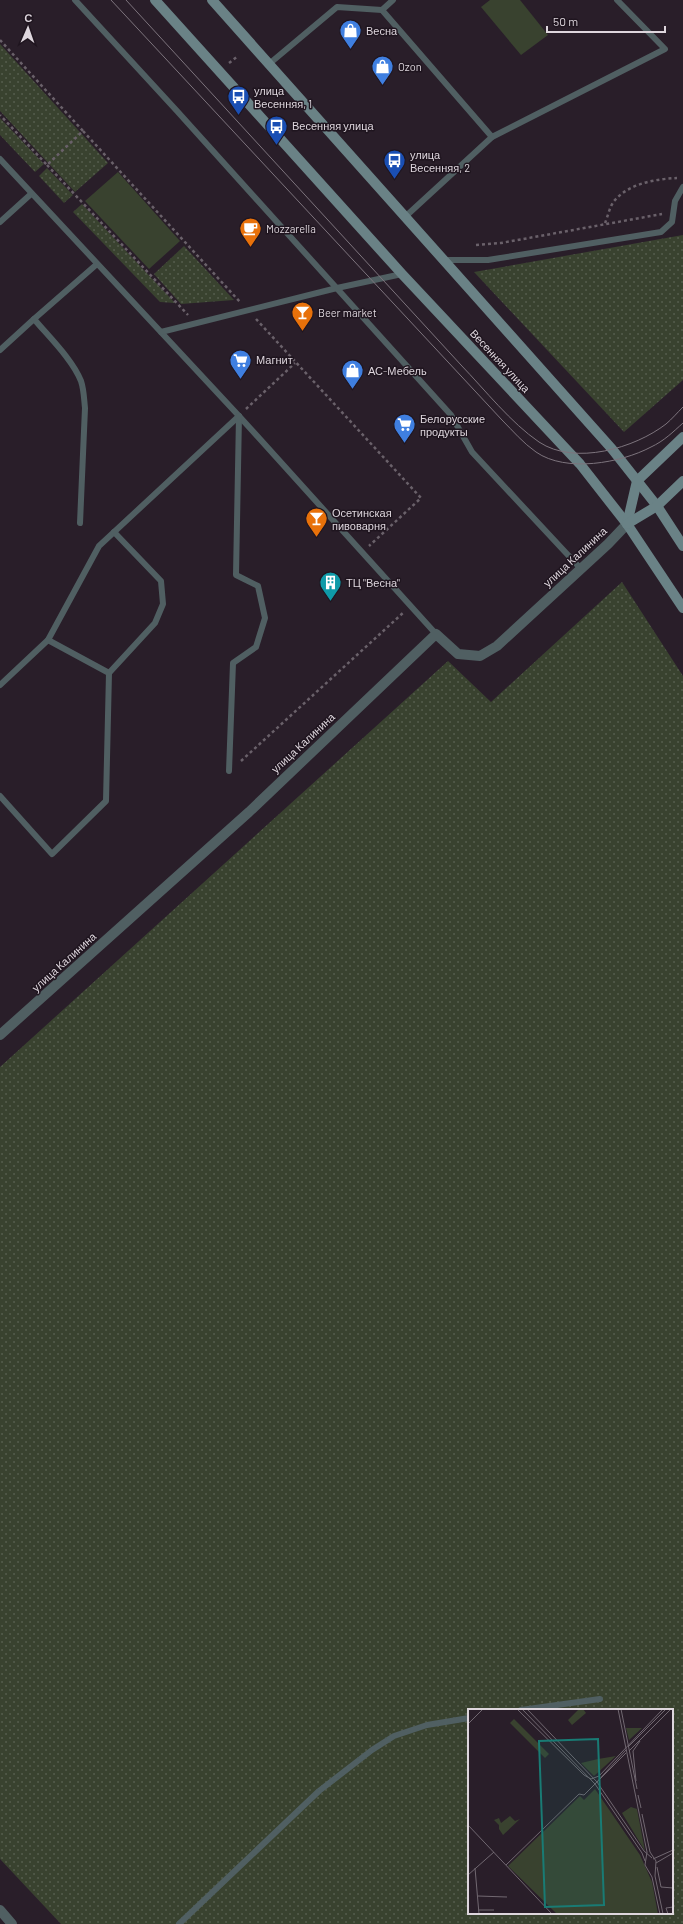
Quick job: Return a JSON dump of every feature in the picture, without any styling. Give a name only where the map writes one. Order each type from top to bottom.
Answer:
[{"type":"street","name":"Весенняя улица","points":[[155,0],[402,274],[580,464],[627,524],[683,608]]},
{"type":"street","points":[[212,0],[446,260],[612,449],[657,506],[683,546]]},
{"type":"street","points":[[627,524],[637,481],[683,437]]},
{"type":"street","name":"улица Калинина","points":[[0,1035],[248,812],[436,634],[458,654],[480,656],[497,646],[627,524],[657,506],[683,481]]},
{"type":"street","points":[[0,1910],[12,1924]]},
{"type":"lane","points":[[76,0],[451,416],[472,452],[580,569]]},
{"type":"lane","points":[[336,0],[337,7]]},
{"type":"lane","points":[[382,10],[393,0]]},
{"type":"lane","points":[[406,216],[492,137],[665,49],[616,0]]},
{"type":"lane","points":[[269,64],[337,7],[382,10],[492,137]]},
{"type":"lane","points":[[0,159],[239,416],[436,634]]},
{"type":"lane","points":[[446,260],[488,260],[661,232],[672,222],[675,201],[683,187]]},
{"type":"lane","points":[[0,222],[31,194]]},
{"type":"lane","points":[[0,350],[34,318],[97,264]]},
{"type":"lane","points":[[161,332],[337,288],[402,274]]},
{"type":"lane","points":[[34,318],[72,365],[80,380],[84,392],[85,408],[80,523]]},
{"type":"lane","points":[[0,685],[48,640],[99,546],[239,416]]},
{"type":"lane","points":[[229,771],[234,663],[256,647],[265,618],[258,586],[236,575],[239,416]]},
{"type":"lane","points":[[0,796],[52,854],[106,801],[109,673],[156,623],[164,604],[161,581],[114,532]]},
{"type":"lane","points":[[48,640],[109,673]]},
{"type":"lane","points":[[528,1709],[600,1699]]},
{"type":"lane","points":[[179,1924],[319,1791],[372,1750],[394,1736],[427,1725],[468,1718]]},
{"type":"path","points":[[0,40],[421,498],[363,552]]},
{"type":"path","points":[[229,63],[238,56]]},
{"type":"path","points":[[0,115],[197,324]]},
{"type":"path","points":[[47,165],[83,131]]},
{"type":"path","points":[[605,223],[614,201],[623,192],[638,185],[659,179],[682,178]]},
{"type":"path","points":[[476,245],[501,243],[605,223],[673,212]]},
{"type":"path","points":[[239,416],[296,363]]},
{"type":"path","points":[[229,771],[405,612]]},
{"type":"green space","points":[[490,0],[520,0],[548,35],[521,55],[481,7]]},
{"type":"green space","points":[[0,44],[108,163],[75,192],[0,111]]},
{"type":"green space","points":[[0,118],[44,164],[35,172],[0,135]]},
{"type":"green space","points":[[47,168],[73,195],[64,203],[39,176]]},
{"type":"green space","points":[[118,172],[180,241],[149,269],[85,201]]},
{"type":"green space","points":[[82,204],[175,303],[160,302],[73,212]]},
{"type":"green space","points":[[683,235],[683,380],[624,432],[474,272]]},
{"type":"green space","points":[[184,246],[234,300],[181,304],[154,274]]},
{"type":"green space","points":[[622,582],[683,676],[683,1924],[61,1924],[0,1859],[0,1067],[448,661],[491,702]]},
{"type":"tram line","points":[[111,0],[502,420],[522,441],[536,452],[548,458],[578,464],[609,461],[639,453],[656,445],[683,423]]},
{"type":"tram line","points":[[126,0],[498,406],[539,442],[554,449],[570,453],[587,453],[622,447],[653,433],[666,424],[683,407]]},
{"type":"place","name":"Весна","points":[[350,50]]},
{"type":"place","name":"Ozon","points":[[383,86]]},
{"type":"place","name":"улица Весенняя, 1","points":[[238,116]]},
{"type":"place","name":"Весенняя улица","points":[[276,146]]},
{"type":"place","name":"улица Весенняя, 2","points":[[395,180]]},
{"type":"place","name":"Mozzarella","points":[[251,248]]},
{"type":"place","name":"Beer market","points":[[302,332]]},
{"type":"place","name":"Магнит","points":[[240,380]]},
{"type":"place","name":"АС-Мебель","points":[[353,390]]},
{"type":"place","name":"Белорусские продукты","points":[[404,444]]},
{"type":"place","name":"Осетинская пивоварня","points":[[316,538]]},
{"type":"place","name":"ТЦ \"Весна\"","points":[[330,602]]}]
